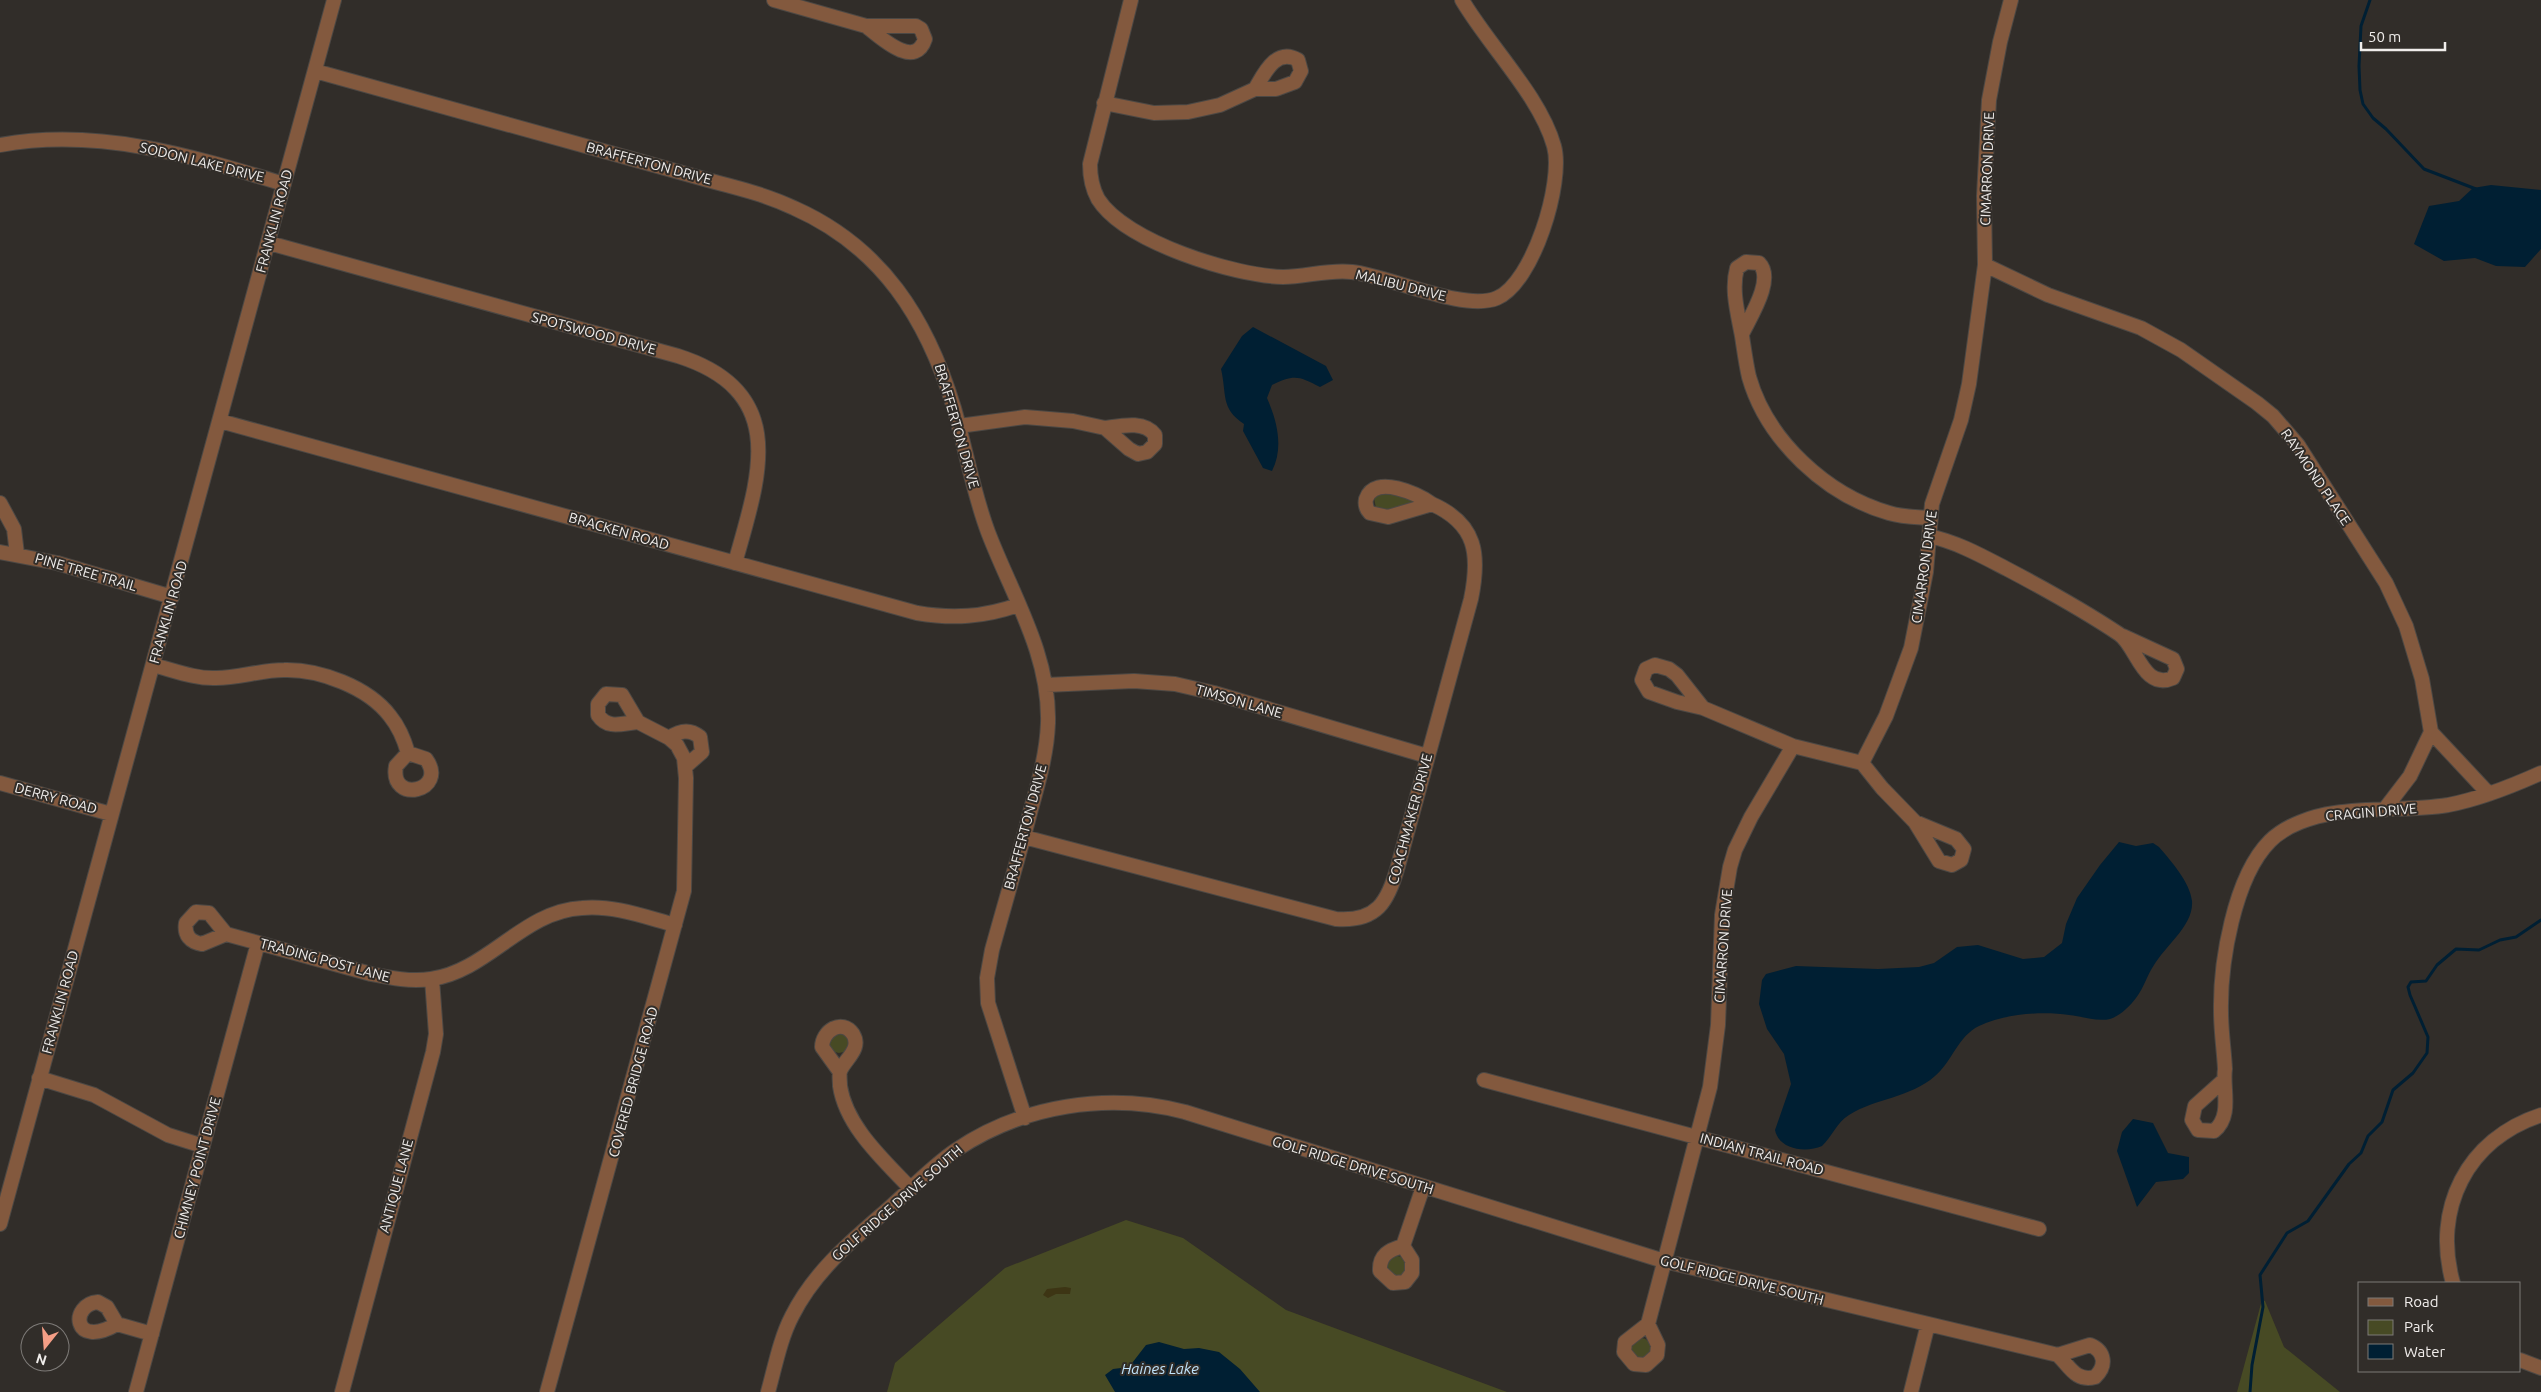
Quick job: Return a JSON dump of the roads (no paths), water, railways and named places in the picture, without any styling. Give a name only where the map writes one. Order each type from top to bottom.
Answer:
[{"type":"street","name":"FRANKLIN ROAD","points":[[0,1224],[334,0]]},
{"type":"street","points":[[774,0],[866,26]]},
{"type":"street","name":"MALIBU DRIVE","points":[[1131,0],[1090,164],[1094,192],[1111,213],[1153,241],[1185,255],[1243,272],[1284,277],[1326,272],[1352,272],[1450,297],[1488,300],[1498,298],[1512,288],[1530,261],[1540,235],[1551,195],[1556,157],[1551,137],[1540,115],[1462,0]]},
{"type":"street","name":"CIMARRON DRIVE","points":[[1862,763],[1886,716],[1910,648],[1922,597],[1930,518],[1935,490],[1966,402],[1985,264],[1984,196],[1989,100],[2000,42],[2011,0]]},
{"type":"street","name":"BRAFFERTON DRIVE","points":[[315,72],[744,190],[780,202],[814,218],[861,252],[889,279],[905,298],[936,355],[959,426],[988,530],[1036,647],[1046,686],[1048,725],[1045,750],[1024,837],[992,950],[987,992],[990,1012],[1025,1118]]},
{"type":"street","points":[[1104,103],[1154,113],[1188,112],[1220,105],[1255,89]]},
{"type":"street","name":"SODON LAKE DRIVE","points":[[0,145],[67,139],[125,144],[168,151],[284,184]]},
{"type":"street","name":"SPOTSWOOD DRIVE","points":[[268,243],[678,356],[702,365],[722,376],[738,392],[750,412],[759,443],[757,483],[735,563]]},
{"type":"street","name":"RAYMOND PLACE","points":[[1985,264],[2048,295],[2116,318],[2161,339],[2221,376],[2273,416],[2298,445],[2371,558],[2396,602],[2416,656],[2431,732]]},
{"type":"street","points":[[1742,334],[1750,377],[1760,404],[1775,429],[1810,468],[1844,493],[1874,508],[1906,516],[1930,518]]},
{"type":"street","points":[[959,426],[1025,417],[1073,421],[1105,428]]},
{"type":"street","name":"BRACKEN ROAD","points":[[220,421],[894,608],[940,617],[982,616],[1018,605]]},
{"type":"street","points":[[0,503],[14,529],[17,554]]},
{"type":"street","name":"COACHMAKER DRIVE","points":[[1024,837],[1324,917],[1350,920],[1360,918],[1379,908],[1390,891],[1471,598],[1476,567],[1476,554],[1467,531],[1449,513],[1432,504]]},
{"type":"street","points":[[1929,536],[1956,545],[2012,572],[2060,597],[2123,636]]},
{"type":"street","name":"PINE TREE TRAIL","points":[[0,552],[57,563],[172,597]]},
{"type":"street","points":[[153,665],[204,678],[227,678],[284,670],[318,674],[346,685],[374,700],[389,714],[400,729],[408,753]]},
{"type":"street","name":"TIMSON LANE","points":[[1046,686],[1134,681],[1175,684],[1214,693],[1427,756]]},
{"type":"street","points":[[1702,708],[1794,746],[1862,763],[1888,795],[1915,822]]},
{"type":"street","points":[[638,722],[670,738],[682,731],[690,731],[700,737],[702,752],[686,766]]},
{"type":"street","points":[[2384,810],[2410,776],[2431,732],[2489,794]]},
{"type":"street","name":"COVERED BRIDGE ROAD","points":[[548,1392],[675,925],[685,877],[686,766],[681,752],[670,738]]},
{"type":"street","name":"CIMARRON DRIVE","points":[[1648,1324],[1698,1137],[1715,1057],[1722,922],[1730,867],[1735,850],[1751,817],[1794,746]]},
{"type":"street","name":"CRAGIN DRIVE","points":[[2224,1080],[2221,1006],[2224,970],[2238,905],[2256,859],[2279,833],[2308,819],[2334,813],[2448,805],[2489,794],[2541,772]]},
{"type":"street","name":"DERRY ROAD","points":[[0,783],[111,814]]},
{"type":"street","name":"TRADING POST LANE","points":[[226,934],[393,979],[432,979],[464,968],[532,924],[566,910],[608,908],[675,925]]},
{"type":"street","name":"CHIMNEY POINT DRIVE","points":[[136,1392],[258,943]]},
{"type":"street","name":"ANTIQUE LANE","points":[[342,1392],[433,1052],[436,1034],[432,979]]},
{"type":"street","points":[[840,1072],[843,1097],[858,1127],[911,1189]]},
{"type":"street","points":[[39,1078],[94,1095],[168,1135],[203,1146]]},
{"type":"street","name":"INDIAN TRAIL ROAD","points":[[1484,1080],[2039,1229]]},
{"type":"street","name":"GOLF RIDGE DRIVE SOUTH","points":[[768,1392],[791,1317],[815,1278],[834,1256],[954,1152],[971,1140],[1025,1118],[1084,1104],[1119,1102],[1155,1105],[1198,1116],[1664,1261],[2058,1355]]},
{"type":"street","points":[[2453,1282],[2446,1251],[2447,1228],[2450,1208],[2462,1178],[2481,1152],[2499,1135],[2520,1123],[2541,1115]]},
{"type":"street","points":[[1403,1246],[1423,1187]]},
{"type":"street","points":[[117,1324],[152,1334]]},
{"type":"street","points":[[1911,1392],[1928,1324]]},
{"type":"street","points":[[2521,1360],[2541,1368]]},
{"type":"water","points":[[2491,185],[2541,190],[2541,249],[2525,267],[2496,266],[2475,258],[2444,261],[2414,244],[2429,206],[2459,201],[2473,188]]},
{"type":"water","points":[[1253,327],[1326,366],[1333,380],[1320,387],[1296,378],[1286,379],[1272,385],[1267,398],[1278,434],[1278,453],[1272,471],[1263,468],[1243,431],[1244,424],[1236,418],[1228,406],[1221,369],[1242,336]]},
{"type":"water","points":[[2119,842],[2136,846],[2153,843],[2159,847],[2184,879],[2192,901],[2191,910],[2184,927],[2159,958],[2139,994],[2131,1004],[2114,1018],[2105,1020],[2058,1014],[2023,1014],[1989,1022],[1972,1030],[1966,1036],[1935,1076],[1904,1094],[1859,1109],[1849,1115],[1822,1146],[1801,1149],[1787,1146],[1782,1142],[1775,1130],[1791,1084],[1784,1054],[1767,1029],[1759,1004],[1762,980],[1766,974],[1796,966],[1878,969],[1919,967],[1934,963],[1957,947],[1978,945],[2023,959],[2044,957],[2062,943],[2066,924],[2077,898]]},
{"type":"water","points":[[2133,1119],[2153,1123],[2168,1153],[2189,1157],[2189,1173],[2183,1179],[2156,1182],[2137,1207],[2117,1151],[2122,1132]]},
{"type":"water","name":"Haines Lake","points":[[1159,1342],[1184,1349],[1199,1348],[1219,1352],[1240,1369],[1260,1392],[1115,1392],[1105,1375],[1113,1369],[1129,1367],[1146,1345]]},
{"type":"waterway","points":[[2370,0],[2361,26],[2359,66],[2360,90],[2363,104],[2373,118],[2424,169],[2476,189]]},
{"type":"waterway","points":[[2250,1392],[2252,1365],[2263,1307],[2260,1275],[2287,1233],[2308,1221],[2349,1164],[2361,1153],[2368,1136],[2382,1122],[2393,1090],[2413,1073],[2427,1053],[2428,1037],[2410,995],[2408,987],[2411,982],[2426,981],[2437,965],[2456,949],[2479,950],[2500,940],[2516,937],[2541,920]]}]
